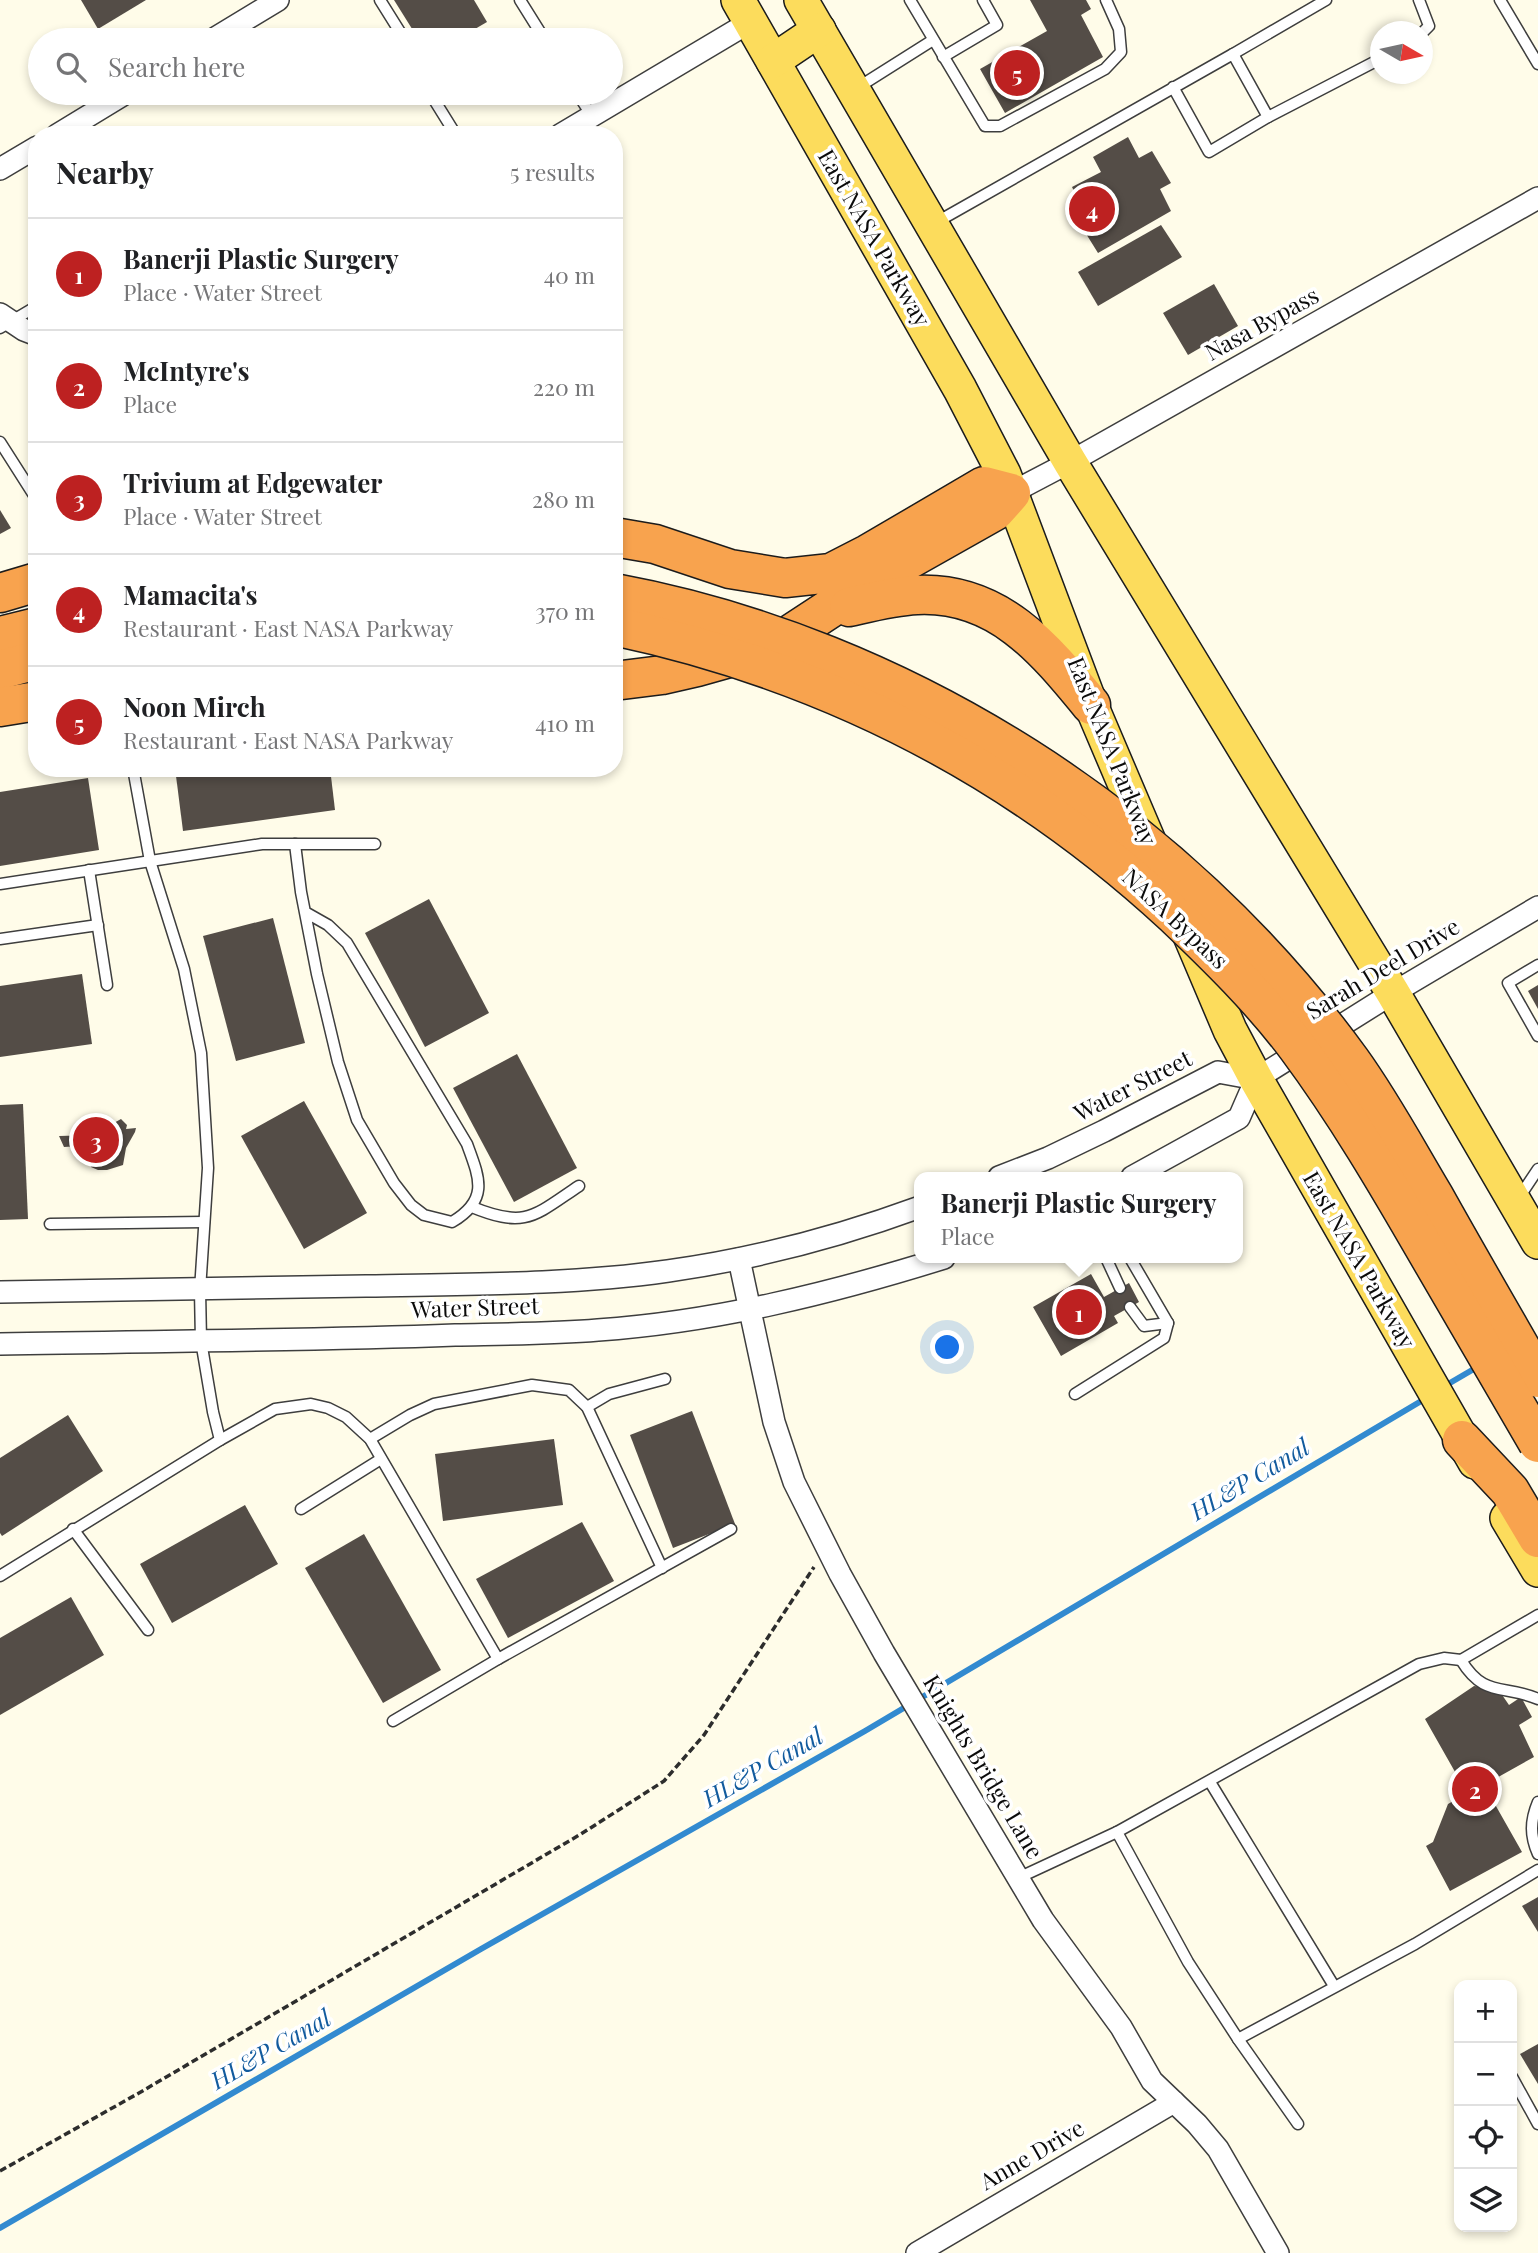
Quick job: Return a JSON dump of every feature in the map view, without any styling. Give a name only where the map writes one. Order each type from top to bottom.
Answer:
[{"type":"highway","points":[[623,539],[655,544],[730,569],[785,578],[831,573],[984,486],[1011,494],[995,511],[877,577],[788,636],[754,651],[662,675],[623,680]]},
{"type":"highway","points":[[0,593],[28,585]]},
{"type":"highway","points":[[823,614],[900,596],[920,594],[960,598],[999,614],[1035,642],[1052,657],[1091,705]]},
{"type":"highway","name":"NASA Bypass","points":[[623,595],[746,627],[833,659],[921,699],[1012,748],[1076,790],[1130,831],[1192,884],[1264,957],[1350,1060],[1389,1119],[1538,1378]]},
{"type":"highway","name":"NASA Bypass","points":[[623,628],[778,671],[849,700],[916,733],[993,776],[1054,817],[1152,895],[1209,948],[1295,1044],[1344,1113],[1538,1443]]},
{"type":"highway","points":[[0,636],[28,629]]},
{"type":"highway","points":[[0,670],[28,662]]},
{"type":"highway","points":[[0,707],[28,702]]},
{"type":"highway","points":[[1462,1440],[1510,1491],[1538,1538]]},
{"type":"main road","points":[[802,0],[1070,462],[1393,993],[1538,1242]]},
{"type":"main road","name":"East NASA Parkway","points":[[744,11],[960,389],[1011,494],[1091,705],[1230,1030],[1538,1570]]},
{"type":"main road","points":[[773,61],[819,30]]},
{"type":"street","points":[[232,28],[278,0]]},
{"type":"street","points":[[623,95],[744,11]]},
{"type":"street","points":[[72,126],[106,105]]},
{"type":"street","points":[[575,126],[608,105]]},
{"type":"street","points":[[0,169],[28,152]]},
{"type":"street","name":"Nasa Bypass","points":[[1011,494],[1538,198]]},
{"type":"street","points":[[3,321],[28,331]]},
{"type":"street","name":"Sarah Deel Drive","points":[[1256,1079],[1538,906]]},
{"type":"street","name":"Water Street","points":[[1012,1172],[1048,1158],[1218,1072],[1256,1079]]},
{"type":"street","points":[[1141,1172],[1239,1118],[1256,1079]]},
{"type":"street","name":"Water Street","points":[[0,1293],[535,1282],[667,1271],[739,1259],[845,1233],[914,1209]]},
{"type":"street","name":"Knights Bridge Lane","points":[[739,1259],[774,1422],[794,1482],[826,1548],[884,1653],[1043,1920],[1121,2027],[1152,2081],[1197,2124],[1218,2149],[1278,2253]]},
{"type":"street","name":"Water Street","points":[[0,1344],[385,1338],[598,1330],[749,1308],[873,1280],[928,1263]]},
{"type":"street","name":"Anne Drive","points":[[917,2253],[1174,2102]]},
{"type":"lane","points":[[380,0],[398,28]]},
{"type":"lane","points":[[520,0],[538,28]]},
{"type":"lane","points":[[910,0],[985,126],[1000,126],[1105,69],[1121,52],[1119,29],[1106,0]]},
{"type":"lane","points":[[943,57],[997,25],[983,0]]},
{"type":"lane","points":[[933,224],[1326,0]]},
{"type":"lane","points":[[1419,0],[1427,21]]},
{"type":"lane","points":[[1500,0],[1538,64]]},
{"type":"lane","points":[[854,90],[933,40]]},
{"type":"lane","points":[[1233,54],[1268,117]]},
{"type":"lane","points":[[1173,88],[1209,152],[1268,117],[1370,65]]},
{"type":"lane","points":[[437,105],[450,126]]},
{"type":"lane","points":[[585,105],[592,116]]},
{"type":"lane","points":[[3,321],[28,310]]},
{"type":"lane","points":[[0,442],[28,486]]},
{"type":"lane","points":[[135,777],[150,861],[184,969],[201,1052],[208,1168],[200,1290],[201,1341],[220,1440]]},
{"type":"lane","points":[[0,884],[262,844],[375,844]]},
{"type":"lane","points":[[295,844],[305,912],[338,1062],[357,1120],[394,1184],[411,1205],[424,1215],[452,1222],[470,1212],[478,1189],[478,1175],[467,1144],[347,943],[328,925],[305,912]]},
{"type":"lane","points":[[89,870],[107,985]]},
{"type":"lane","points":[[0,939],[98,925]]},
{"type":"lane","points":[[1538,965],[1508,983],[1538,1036]]},
{"type":"lane","points":[[1516,1202],[1538,1169]]},
{"type":"lane","points":[[472,1207],[504,1219],[520,1219],[534,1216],[579,1186]]},
{"type":"lane","points":[[50,1224],[204,1222]]},
{"type":"lane","points":[[1108,1263],[1121,1288]]},
{"type":"lane","points":[[1075,1394],[1164,1338],[1168,1323],[1133,1263]]},
{"type":"lane","points":[[1130,1307],[1144,1326],[1168,1323]]},
{"type":"lane","points":[[587,1407],[609,1394],[665,1379]]},
{"type":"lane","points":[[370,1439],[434,1404],[532,1385],[569,1390],[587,1407],[662,1567]]},
{"type":"lane","points":[[0,1576],[73,1529],[275,1409],[311,1404],[328,1408],[346,1418],[370,1439],[498,1659]]},
{"type":"lane","points":[[301,1509],[381,1459]]},
{"type":"lane","points":[[393,1721],[731,1528]]},
{"type":"lane","points":[[73,1529],[148,1630]]},
{"type":"lane","points":[[1018,1878],[1117,1832],[1419,1664],[1444,1658],[1461,1660],[1538,1615]]},
{"type":"lane","points":[[1461,1660],[1470,1676],[1488,1687],[1525,1693],[1538,1699]]},
{"type":"lane","points":[[1210,1782],[1334,1986]]},
{"type":"lane","points":[[1538,1802],[1533,1814],[1531,1839],[1538,1854]]},
{"type":"lane","points":[[1117,1832],[1188,1962],[1298,2124]]},
{"type":"lane","points":[[1238,2039],[1415,1944],[1538,1870]]},
{"type":"lane","points":[[1517,2086],[1538,2124]]},
{"type":"path","points":[[0,2171],[139,2093],[581,1834],[664,1781],[704,1735],[826,1548]]},
{"type":"building","points":[[81,0],[146,0],[100,28]]},
{"type":"building","points":[[394,0],[474,0],[487,22],[477,28],[412,28]]},
{"type":"building","points":[[1030,0],[1086,0],[1091,9],[1081,15],[1103,57],[1005,113],[980,69],[1047,31]]},
{"type":"building","points":[[1128,137],[1139,158],[1152,151],[1171,183],[1160,189],[1171,211],[1098,253],[1070,208],[1080,203],[1072,187],[1101,172],[1093,157]]},
{"type":"building","points":[[1161,225],[1182,257],[1098,306],[1078,272]]},
{"type":"building","points":[[1214,284],[1238,326],[1188,355],[1163,313]]},
{"type":"building","points":[[0,510],[11,528],[0,534]]},
{"type":"building","points":[[176,777],[331,777],[335,810],[183,831]]},
{"type":"building","points":[[88,778],[99,850],[0,866],[0,792]]},
{"type":"building","points":[[429,899],[489,1013],[425,1047],[365,933]]},
{"type":"building","points":[[273,918],[305,1043],[236,1061],[203,936]]},
{"type":"building","points":[[82,974],[92,1044],[0,1057],[0,986]]},
{"type":"building","points":[[1538,985],[1538,1009],[1528,991]]},
{"type":"building","points":[[517,1054],[577,1168],[514,1202],[453,1088]]},
{"type":"building","points":[[304,1101],[367,1213],[304,1249],[241,1136]]},
{"type":"building","points":[[23,1104],[28,1219],[0,1220],[0,1105]]},
{"type":"building","points":[[121,1119],[127,1125],[126,1129],[136,1128],[135,1132],[126,1148],[123,1165],[107,1170],[91,1167],[89,1161],[95,1145],[64,1147],[59,1136],[95,1135],[94,1125],[101,1121],[112,1124]]},
{"type":"building","points":[[1091,1274],[1104,1297],[1129,1283],[1139,1302],[1114,1316],[1118,1323],[1061,1356],[1033,1307]]},
{"type":"building","points":[[692,1411],[735,1524],[673,1548],[630,1435]]},
{"type":"building","points":[[68,1415],[103,1471],[2,1536],[0,1458]]},
{"type":"building","points":[[554,1439],[563,1505],[443,1521],[435,1454]]},
{"type":"building","points":[[245,1505],[278,1564],[172,1623],[140,1564]]},
{"type":"building","points":[[582,1522],[614,1581],[508,1638],[476,1579]]},
{"type":"building","points":[[364,1534],[441,1670],[383,1703],[305,1568]]},
{"type":"building","points":[[71,1597],[104,1655],[0,1715],[0,1638]]},
{"type":"building","points":[[1474,1686],[1498,1689],[1509,1705],[1521,1697],[1532,1717],[1519,1725],[1534,1757],[1484,1785],[1522,1852],[1450,1891],[1426,1846],[1433,1842],[1448,1804],[1467,1793],[1425,1719]]},
{"type":"building","points":[[1538,1897],[1538,1932],[1522,1906]]},
{"type":"building","points":[[1538,2044],[1538,2084],[1520,2054]]},
{"type":"waterway","name":"HL&P Canal","points":[[1443,1387],[1479,1366]]},
{"type":"waterway","name":"HL&P Canal","points":[[0,2228],[481,1949],[865,1731],[1428,1397]]},
{"type":"place","name":"Noon Mirch","points":[[1017,73]]},
{"type":"place","name":"Mamacita's","points":[[1092,209]]},
{"type":"place","name":"Trivium at Edgewater","points":[[96,1140]]},
{"type":"place","name":"Banerji Plastic Surgery","points":[[1079,1312]]},
{"type":"place","name":"McIntyre's","points":[[1475,1789]]}]
